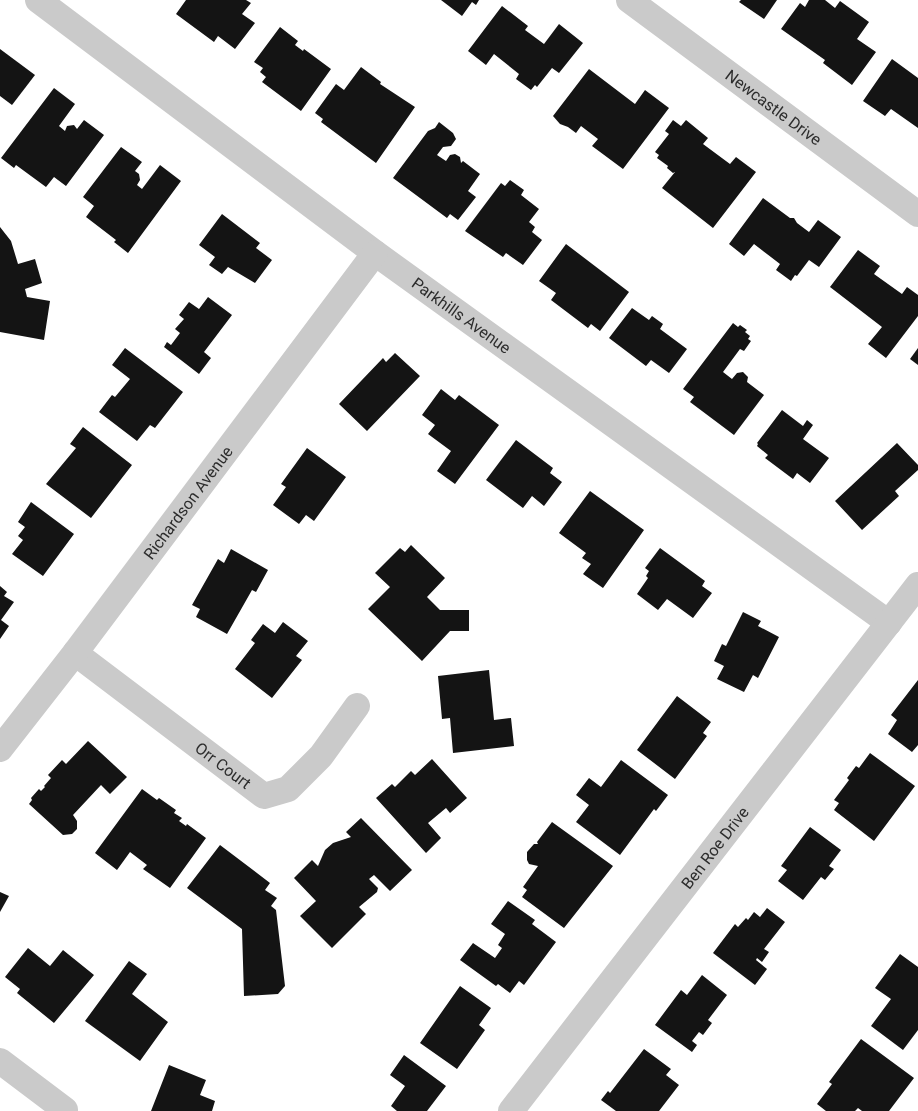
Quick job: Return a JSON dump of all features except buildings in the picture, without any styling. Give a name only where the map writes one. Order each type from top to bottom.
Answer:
[{"type":"street","name":"Parkhills Avenue","points":[[38,0],[375,253],[889,623]]},
{"type":"street","name":"Newcastle Drive","points":[[629,0],[918,214]]},
{"type":"street","name":"Richardson Avenue","points":[[0,748],[75,653],[375,253]]},
{"type":"street","name":"Ben Roe Drive","points":[[511,1111],[918,585]]},
{"type":"street","name":"Orr Court","points":[[75,653],[264,796],[288,789],[321,756],[357,706]]},
{"type":"street","points":[[0,1061],[65,1110]]}]
